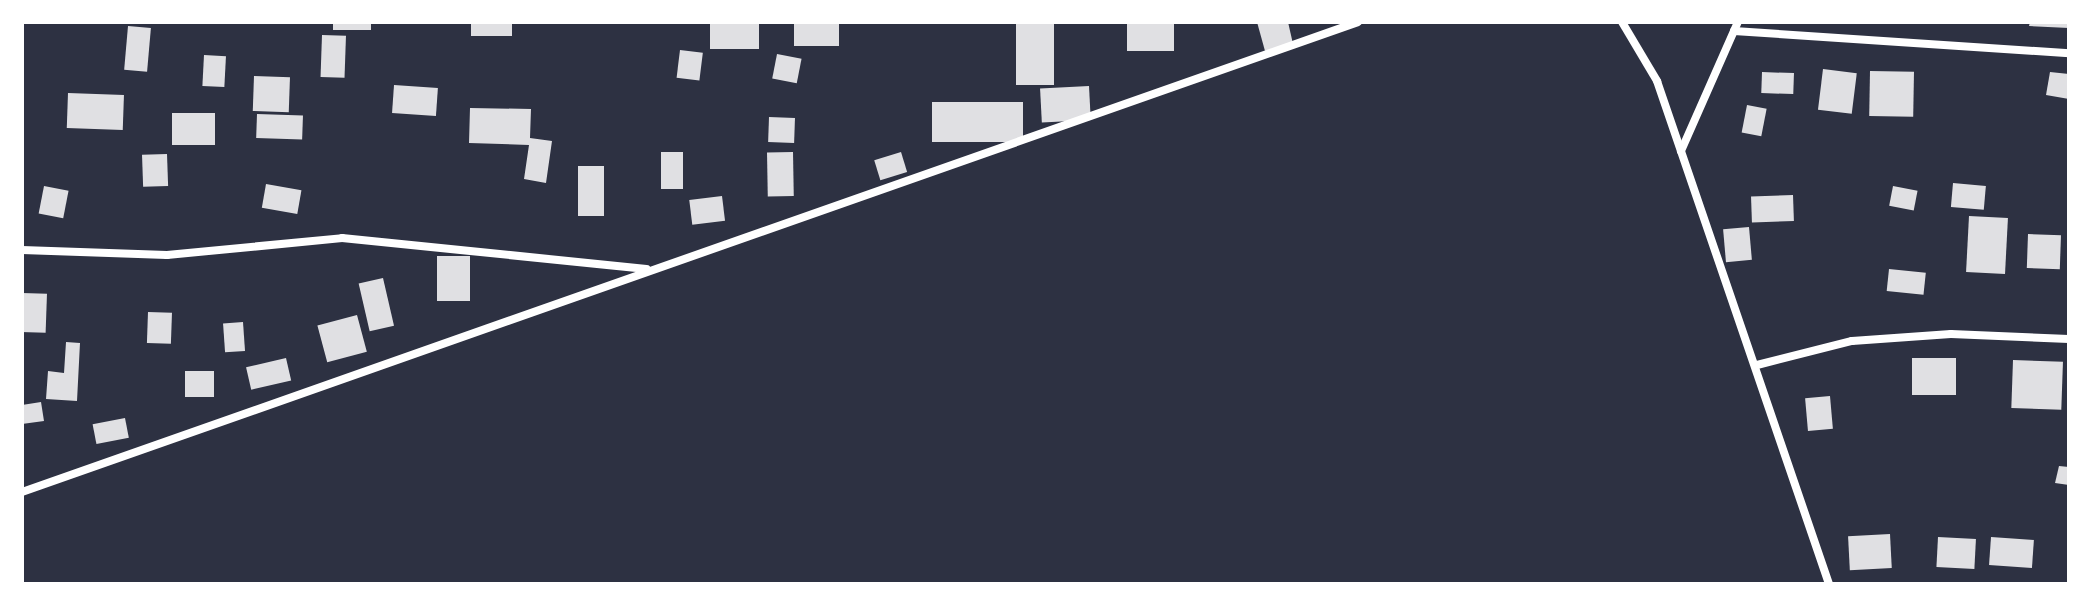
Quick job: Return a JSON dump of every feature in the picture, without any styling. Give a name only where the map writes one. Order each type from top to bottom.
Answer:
[{"type":"street","points":[[22,492],[1358,22]]},
{"type":"street","points":[[1622,22],[1657,81],[1757,365],[1829,584]]},
{"type":"street","points":[[1681,152],[1736,26],[2069,53]]},
{"type":"street","points":[[22,250],[167,255],[342,238],[651,269]]},
{"type":"street","points":[[1757,365],[1852,341],[1951,334],[2069,339]]},
{"type":"building","points":[[333,22],[371,22],[371,30],[333,30]]},
{"type":"building","points":[[471,22],[512,22],[512,36],[471,36]]},
{"type":"building","points":[[710,22],[759,22],[759,49],[710,49]]},
{"type":"building","points":[[794,22],[839,22],[839,46],[794,46]]},
{"type":"building","points":[[1016,22],[1054,22],[1054,85],[1016,85]]},
{"type":"building","points":[[1127,22],[1174,22],[1174,51],[1127,51]]},
{"type":"building","points":[[1257,22],[1288,22],[1293,44],[1265,51]]},
{"type":"building","points":[[2030,22],[2069,22],[2069,28],[2029,26]]},
{"type":"building","points":[[128,26],[151,28],[147,72],[124,70]]},
{"type":"building","points":[[322,35],[346,36],[345,78],[321,77]]},
{"type":"building","points":[[680,50],[703,53],[699,81],[677,78]]},
{"type":"building","points":[[777,54],[802,59],[797,83],[772,79]]},
{"type":"building","points":[[204,55],[226,56],[224,87],[202,86]]},
{"type":"building","points":[[1823,69],[1857,73],[1852,114],[1818,110]]},
{"type":"building","points":[[1870,71],[1914,72],[1913,117],[1869,116]]},
{"type":"building","points":[[1762,72],[1794,73],[1793,94],[1761,93]]},
{"type":"building","points":[[2050,72],[2069,74],[2069,99],[2046,95]]},
{"type":"building","points":[[254,76],[290,77],[289,112],[253,111]]},
{"type":"building","points":[[394,85],[438,88],[436,116],[392,113]]},
{"type":"building","points":[[1089,86],[1091,120],[1042,123],[1040,89]]},
{"type":"building","points":[[68,93],[124,95],[123,130],[67,128]]},
{"type":"building","points":[[932,102],[1023,102],[1023,142],[932,142]]},
{"type":"building","points":[[1747,105],[1767,109],[1761,136],[1742,132]]},
{"type":"building","points":[[470,108],[531,109],[530,138],[552,141],[546,183],[524,179],[529,145],[469,143]]},
{"type":"building","points":[[172,113],[215,113],[215,145],[172,145]]},
{"type":"building","points":[[257,114],[303,116],[302,140],[256,138]]},
{"type":"building","points":[[769,117],[795,118],[794,143],[768,142]]},
{"type":"building","points":[[661,152],[683,152],[683,189],[661,189]]},
{"type":"building","points":[[767,152],[793,152],[794,196],[768,196]]},
{"type":"building","points":[[901,152],[907,172],[880,180],[874,160]]},
{"type":"building","points":[[167,154],[168,186],[143,187],[142,155]]},
{"type":"building","points":[[578,166],[604,166],[604,216],[578,216]]},
{"type":"building","points":[[1953,183],[1986,186],[1984,210],[1951,207]]},
{"type":"building","points":[[266,184],[301,190],[297,214],[262,208]]},
{"type":"building","points":[[44,186],[69,191],[63,218],[39,213]]},
{"type":"building","points":[[1893,186],[1918,191],[1914,210],[1889,206]]},
{"type":"building","points":[[1793,195],[1794,221],[1752,222],[1751,196]]},
{"type":"building","points":[[722,196],[725,221],[692,225],[689,200]]},
{"type":"building","points":[[1969,216],[2008,218],[2005,274],[1966,272]]},
{"type":"building","points":[[1749,227],[1752,260],[1726,262],[1723,229]]},
{"type":"building","points":[[2028,234],[2061,235],[2060,269],[2027,268]]},
{"type":"building","points":[[437,256],[470,256],[470,301],[437,301]]},
{"type":"building","points":[[1889,269],[1926,273],[1923,295],[1887,291]]},
{"type":"building","points":[[383,278],[394,326],[370,331],[359,284]]},
{"type":"building","points":[[22,293],[47,294],[46,333],[22,332]]},
{"type":"building","points":[[148,312],[172,313],[171,344],[147,343]]},
{"type":"building","points":[[357,315],[367,352],[327,362],[317,326]]},
{"type":"building","points":[[243,322],[245,351],[225,352],[223,323]]},
{"type":"building","points":[[66,342],[80,343],[77,401],[46,399],[48,371],[64,373]]},
{"type":"building","points":[[286,358],[291,380],[251,390],[246,367]]},
{"type":"building","points":[[1912,358],[1956,358],[1956,395],[1912,395]]},
{"type":"building","points":[[2013,360],[2063,362],[2061,410],[2011,408]]},
{"type":"building","points":[[185,371],[214,371],[214,397],[185,397]]},
{"type":"building","points":[[1830,396],[1833,429],[1808,431],[1805,398]]},
{"type":"building","points":[[41,402],[44,421],[22,424],[22,405]]},
{"type":"building","points":[[125,418],[129,438],[96,444],[93,424]]},
{"type":"building","points":[[2059,466],[2069,467],[2069,485],[2055,483]]},
{"type":"building","points":[[1890,534],[1892,568],[1850,570],[1848,536]]},
{"type":"building","points":[[1938,537],[1976,539],[1974,569],[1936,567]]},
{"type":"building","points":[[1991,537],[2034,540],[2032,568],[1989,565]]}]
